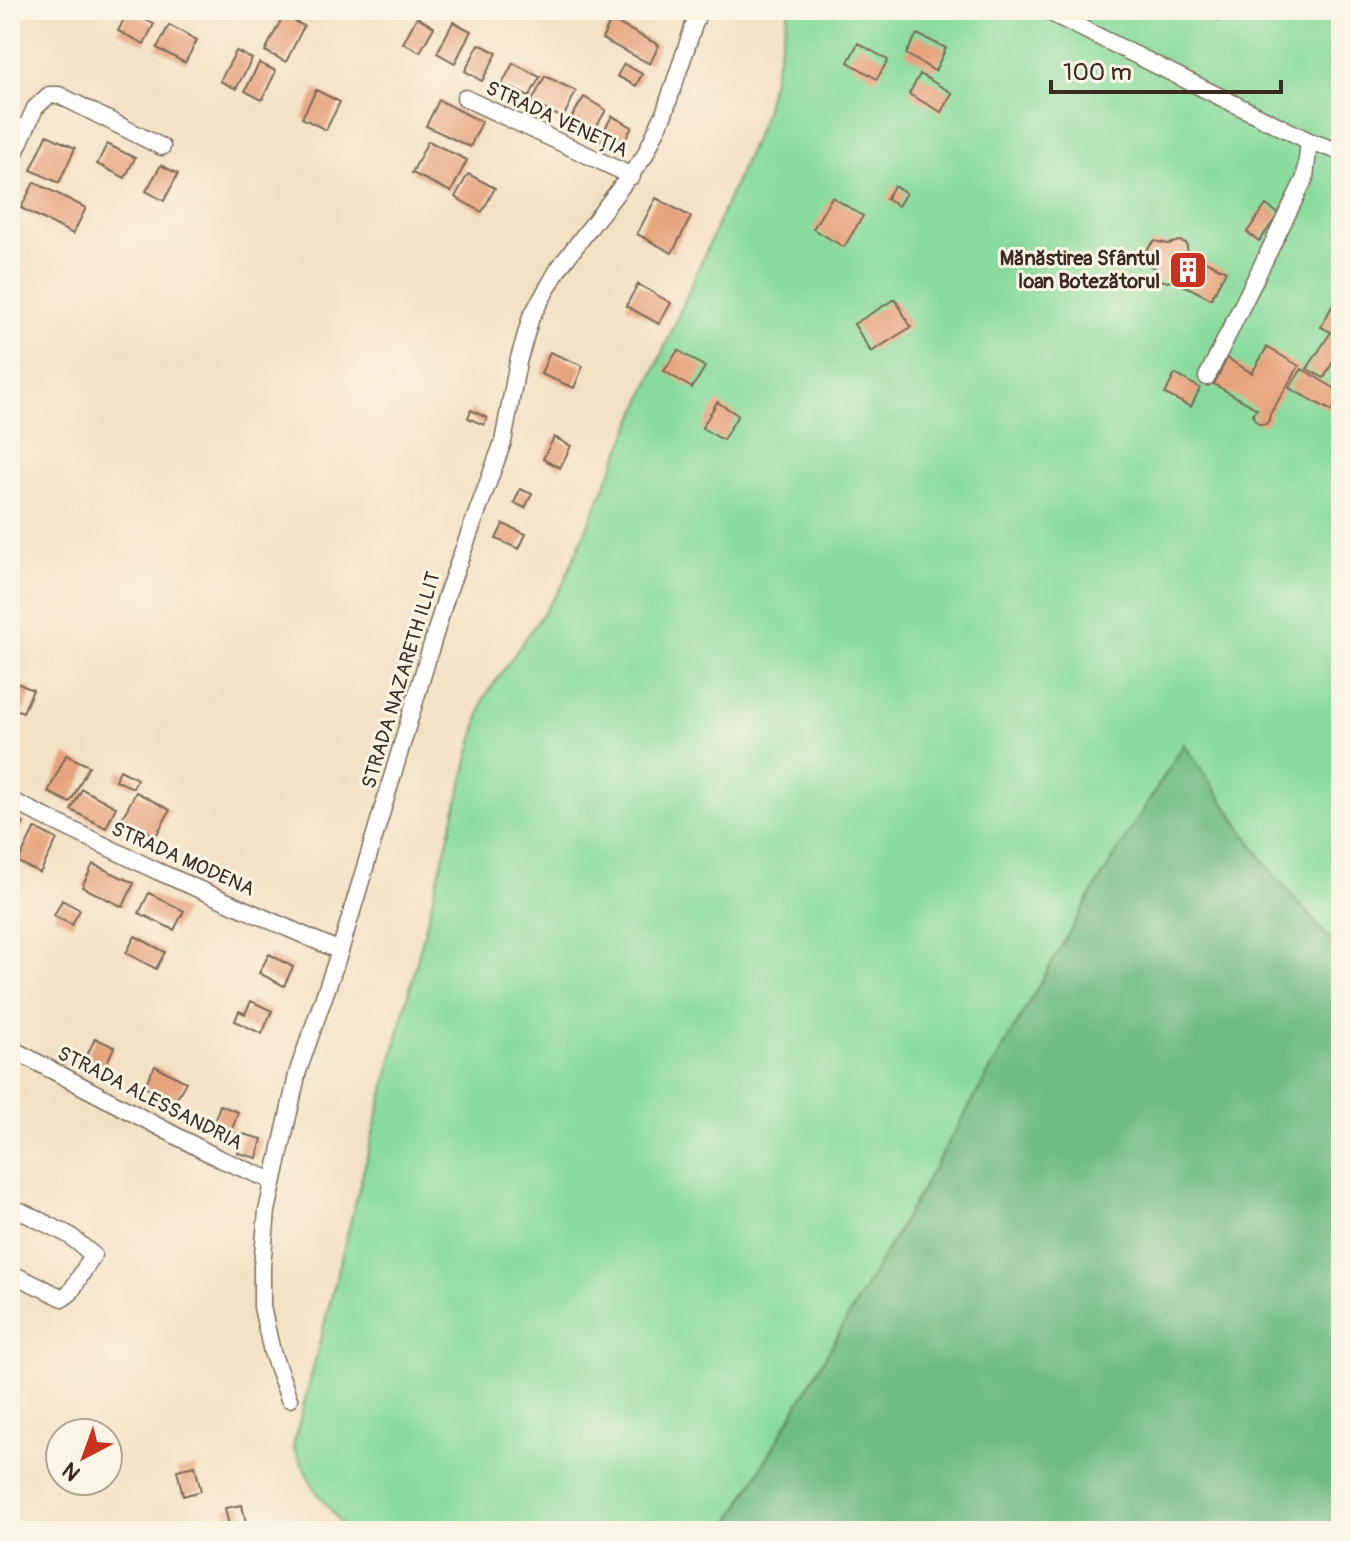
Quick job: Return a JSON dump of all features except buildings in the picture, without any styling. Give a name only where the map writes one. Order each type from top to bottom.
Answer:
[{"type":"street","name":"STRADA NAZARETH ILLIT","points":[[289,1399],[272,1352],[262,1307],[263,1252],[267,1211],[298,1071],[340,951],[447,594],[503,442],[518,362],[531,317],[559,268],[644,157],[664,114],[699,10]]},
{"type":"street","points":[[1045,10],[1309,141],[1341,152]]},
{"type":"street","points":[[10,164],[35,108],[49,95],[59,95],[162,147]]},
{"type":"street","name":"STRADA VENEȚIA","points":[[465,98],[632,176]]},
{"type":"street","points":[[1207,377],[1305,178],[1309,141]]},
{"type":"street","name":"STRADA MODENA","points":[[10,800],[157,871],[340,951]]},
{"type":"street","name":"STRADA ALESSANDRIA","points":[[10,1048],[218,1158],[273,1181]]},
{"type":"street","points":[[10,1206],[69,1235],[93,1255],[70,1293],[63,1298],[10,1273]]},
{"type":"green space","points":[[789,10],[1341,10],[1341,953],[1269,869],[1184,744],[728,1525],[729,1531],[347,1531],[315,1490],[293,1447],[484,698],[562,586],[764,116]]},
{"type":"green space","points":[[1184,744],[1269,869],[1341,953],[1341,1531],[729,1531],[728,1526],[1096,886]]},
{"type":"place","name":"Mănăstirea Sfântul Ioan Botezătorul","points":[[1188,270]]}]
